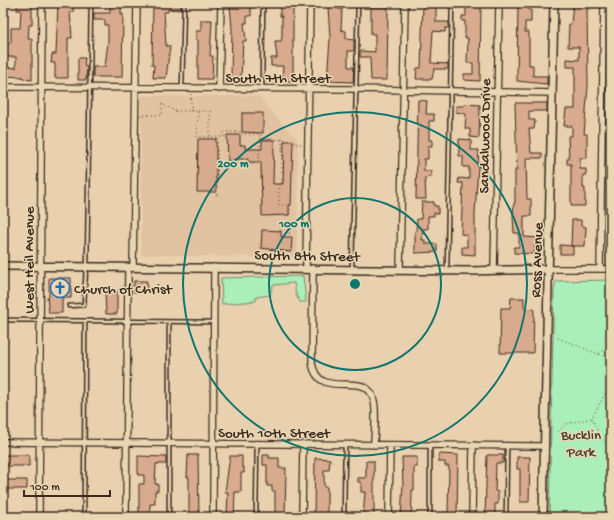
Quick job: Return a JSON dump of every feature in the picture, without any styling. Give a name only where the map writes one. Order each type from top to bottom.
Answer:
[{"type":"street","name":"West Heil Avenue","points":[[39,517],[41,320],[40,88],[42,3]]},
{"type":"street","points":[[126,517],[128,322],[136,115],[138,3]]},
{"type":"street","points":[[220,89],[221,3]]},
{"type":"street","points":[[310,3],[308,144],[312,363],[314,373],[322,381],[330,384],[363,386],[370,392],[374,402],[374,445]]},
{"type":"street","points":[[400,269],[405,3]]},
{"type":"street","name":"Sandalwood Drive","points":[[494,270],[499,3]]},
{"type":"street","name":"Ross Avenue","points":[[543,517],[554,3]]},
{"type":"street","points":[[600,269],[604,3]]},
{"type":"street","name":"South 7th Street","points":[[3,87],[262,90],[356,89],[553,93]]},
{"type":"street","name":"South 8th Street","points":[[3,266],[447,270],[611,269]]},
{"type":"street","points":[[212,517],[214,267]]},
{"type":"street","name":"South 10th Street","points":[[3,442],[544,446]]},
{"type":"street","points":[[302,517],[303,444]]},
{"type":"street","points":[[389,517],[390,445]]},
{"type":"street","points":[[472,517],[473,445]]},
{"type":"lane","points":[[69,306],[84,305],[91,3]]},
{"type":"lane","points":[[182,89],[184,3]]},
{"type":"lane","points":[[262,90],[263,3]]},
{"type":"lane","points":[[352,269],[358,3]]},
{"type":"lane","points":[[447,270],[452,3]]},
{"type":"lane","points":[[3,320],[214,322]]},
{"type":"lane","points":[[84,517],[85,321]]},
{"type":"lane","points":[[169,322],[169,517]]},
{"type":"lane","points":[[256,517],[257,444]]},
{"type":"lane","points":[[344,517],[345,444]]},
{"type":"lane","points":[[430,445],[430,517]]},
{"type":"lane","points":[[506,445],[506,517]]},
{"type":"path","points":[[191,89],[191,111]]},
{"type":"path","points":[[136,115],[162,115],[162,104],[175,111],[210,111],[210,137]]},
{"type":"path","points":[[198,111],[198,137],[224,137],[224,132],[260,134],[260,164],[217,163]]},
{"type":"path","points":[[217,137],[217,195]]},
{"type":"path","points":[[260,139],[294,140],[294,144],[308,144]]},
{"type":"path","points":[[282,139],[282,184],[279,183],[279,205],[290,205],[290,236]]},
{"type":"path","points":[[558,338],[603,356],[607,363],[609,378],[608,388],[604,399],[592,418],[566,424],[558,432]]},
{"type":"path","points":[[599,354],[611,342]]},
{"type":"path","points":[[592,418],[600,437],[611,449]]},
{"type":"shaded area","points":[[141,96],[258,96],[298,141],[297,257],[141,255]]},
{"type":"green space","points":[[303,276],[306,302],[300,302],[296,295],[294,283],[273,285],[270,295],[256,297],[256,301],[222,304],[221,278]]},
{"type":"green space","name":"Bucklin Park","points":[[611,280],[611,517],[549,517],[554,289],[556,281]]},
{"type":"building","points":[[17,3],[32,3],[32,25],[29,25],[28,39],[32,39],[32,80],[23,79],[23,77],[5,76],[5,67],[16,68],[16,57],[3,57],[3,52],[5,52],[5,43],[11,43],[11,28],[20,28],[21,10],[17,10]]},
{"type":"building","points":[[58,3],[74,3],[73,12],[70,12],[72,38],[68,38],[68,78],[55,78],[55,63],[51,63],[52,54],[56,54]]},
{"type":"building","points":[[110,3],[121,3],[121,14],[123,14],[122,77],[93,77],[93,67],[105,67],[108,42],[108,25],[105,25],[105,20],[94,20],[94,13],[110,13]]},
{"type":"building","points":[[153,3],[181,3],[181,10],[168,9],[168,12],[164,12],[166,46],[170,46],[166,78],[153,78]]},
{"type":"building","points":[[423,3],[436,3],[436,22],[449,22],[449,28],[445,28],[445,32],[433,31],[431,63],[448,64],[448,69],[434,69],[432,79],[416,79],[417,68],[421,68]]},
{"type":"building","points":[[573,3],[589,3],[589,9],[587,9],[588,86],[584,134],[587,134],[587,158],[580,158],[580,169],[586,169],[586,175],[583,175],[585,206],[571,206],[571,164],[567,164],[567,159],[569,159],[568,136],[572,136],[572,126],[564,126],[566,109],[575,109],[575,67],[567,67],[567,59],[579,60],[579,47],[568,47],[569,24],[571,24]]},
{"type":"building","points":[[230,5],[251,6],[251,16],[247,16],[247,23],[244,23],[246,41],[243,41],[241,78],[231,78],[232,29]]},
{"type":"building","points":[[518,5],[529,5],[529,10],[531,10],[531,22],[525,22],[525,32],[529,32],[529,65],[533,65],[533,76],[547,76],[547,84],[517,81]]},
{"type":"building","points":[[466,6],[481,6],[480,81],[464,80],[464,74],[473,74],[473,63],[467,63],[468,38],[465,38],[465,21],[462,21],[462,16],[466,16]]},
{"type":"building","points":[[280,7],[293,7],[293,81],[282,81],[283,66],[271,66],[271,58],[277,58],[275,41],[281,41],[282,37],[282,16],[280,16]]},
{"type":"building","points":[[328,7],[338,7],[338,9],[342,9],[341,30],[346,31],[346,39],[354,40],[354,51],[348,51],[348,67],[354,67],[353,82],[327,81],[330,38]]},
{"type":"building","points":[[371,7],[388,7],[387,80],[371,80],[370,57],[360,57],[360,51],[375,52],[375,34],[371,34]]},
{"type":"building","points":[[201,20],[212,20],[210,56],[213,56],[212,79],[198,79],[198,40],[196,40],[196,31],[201,31]]},
{"type":"building","points":[[78,58],[85,58],[84,66],[87,67],[86,80],[78,80]]},
{"type":"building","points":[[418,100],[427,101],[426,114],[434,114],[434,121],[429,121],[429,140],[432,140],[432,146],[428,146],[428,159],[424,159],[424,171],[431,171],[431,176],[425,178],[426,199],[416,199]]},
{"type":"building","points":[[515,103],[547,103],[547,111],[529,111],[529,120],[535,120],[534,129],[529,129],[531,153],[542,153],[542,158],[526,158],[527,199],[531,199],[531,216],[524,216],[524,237],[540,238],[540,244],[535,244],[535,254],[514,253],[514,247],[519,247],[519,233],[514,233],[513,216],[515,203],[515,170],[517,170]]},
{"type":"building","points":[[464,104],[480,105],[479,138],[470,137],[470,129],[465,129],[466,114],[456,112],[456,106],[464,106]]},
{"type":"building","points":[[242,113],[263,113],[263,133],[242,132]]},
{"type":"building","points":[[227,135],[240,135],[240,145],[245,145],[245,149],[262,149],[262,140],[274,140],[273,184],[283,184],[284,141],[293,141],[291,205],[289,205],[289,215],[262,216],[261,162],[248,162],[248,159],[234,159],[234,161],[228,161]]},
{"type":"building","points":[[198,139],[216,139],[216,192],[197,192]]},
{"type":"building","points":[[459,139],[471,140],[471,150],[479,150],[475,214],[475,255],[462,254],[462,247],[467,247],[467,235],[461,234],[463,183],[458,183],[459,178],[469,179],[469,167],[463,167],[463,156],[459,156]]},
{"type":"building","points":[[422,202],[434,202],[434,206],[438,206],[438,214],[434,213],[434,216],[428,216],[428,229],[423,229],[422,240],[425,240],[425,244],[437,244],[437,252],[415,253],[415,231],[417,219],[421,219]]},
{"type":"building","points":[[572,220],[581,220],[581,226],[586,227],[585,246],[571,246]]},
{"type":"building","points":[[262,230],[281,231],[281,237],[292,237],[291,252],[261,248]]},
{"type":"building","points":[[560,245],[573,246],[573,254],[560,254]]},
{"type":"building","name":"Church of Christ","points":[[49,278],[71,278],[71,298],[62,298],[62,313],[49,313],[47,297],[49,297]]},
{"type":"building","points":[[134,281],[147,281],[147,292],[134,292]]},
{"type":"building","points":[[105,291],[117,291],[117,314],[106,314]]},
{"type":"building","points":[[511,298],[524,298],[524,308],[534,309],[533,353],[500,353],[501,308],[510,308]]},
{"type":"building","points":[[439,454],[458,455],[457,517],[444,517],[444,512],[448,513],[449,466],[445,466],[445,462],[439,462]]},
{"type":"building","points":[[3,455],[29,455],[29,466],[3,466]]},
{"type":"building","points":[[188,455],[198,455],[199,517],[189,517],[189,477],[187,477]]},
{"type":"building","points":[[263,455],[269,455],[269,458],[279,458],[279,468],[286,468],[285,517],[275,517],[275,491],[272,491],[272,486],[267,486],[267,465],[263,465]]},
{"type":"building","points":[[487,455],[503,455],[503,463],[496,463],[495,491],[498,492],[498,504],[495,504],[495,517],[485,517]]},
{"type":"building","points":[[138,456],[166,457],[166,464],[156,464],[155,484],[158,484],[158,491],[155,491],[155,504],[150,504],[150,517],[139,516],[139,484],[144,484],[144,475],[138,475]]},
{"type":"building","points":[[230,456],[242,456],[242,467],[244,467],[244,473],[241,473],[241,492],[235,492],[234,517],[227,517],[228,492],[225,492]]},
{"type":"building","points":[[402,457],[417,457],[417,467],[414,467],[414,490],[412,490],[411,517],[401,517],[403,484]]},
{"type":"building","points":[[517,457],[530,457],[529,502],[520,502],[520,469],[517,469]]},
{"type":"building","points":[[315,458],[330,459],[329,470],[324,470],[324,487],[327,487],[327,517],[314,517]]},
{"type":"building","points":[[366,461],[374,461],[374,517],[363,517],[365,492],[361,492],[361,482],[358,482],[358,478],[366,478]]},
{"type":"building","points":[[3,480],[27,480],[27,489],[3,489]]},
{"type":"place","name":"Church of Christ","points":[[60,288]]}]
